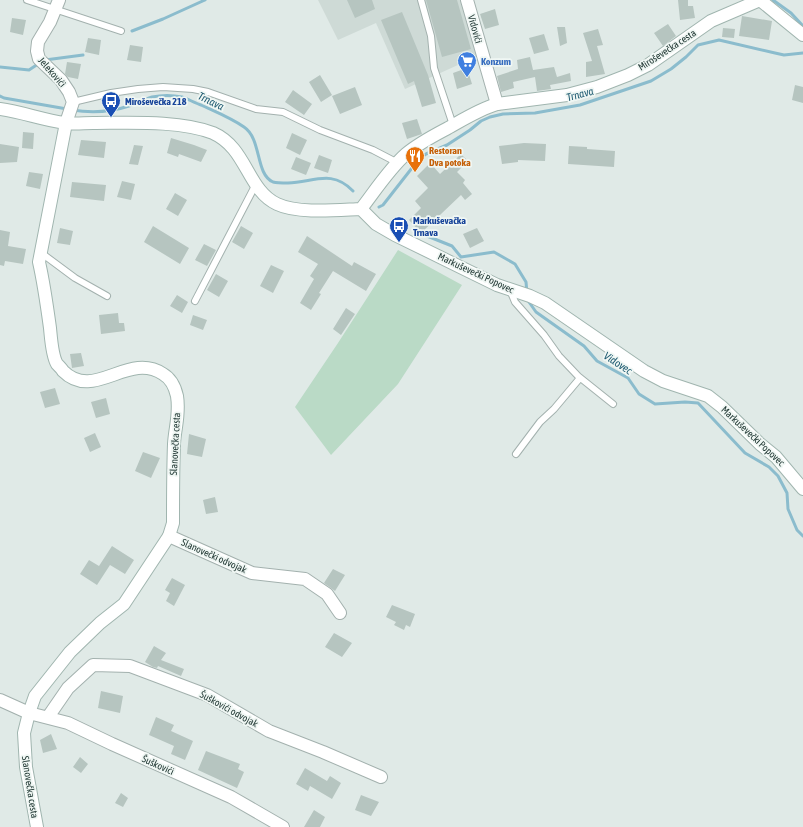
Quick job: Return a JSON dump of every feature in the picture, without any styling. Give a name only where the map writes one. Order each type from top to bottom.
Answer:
[{"type":"street","name":"Vidovići","points":[[467,0],[498,104]]},
{"type":"street","name":"Miroševečka cesta","points":[[361,209],[405,155],[424,141],[486,107],[566,95],[597,87],[628,75],[648,65],[711,21],[760,0]]},
{"type":"street","points":[[760,0],[803,35]]},
{"type":"street","name":"Jelekovići","points":[[57,5],[50,22],[38,42],[37,51],[41,62],[61,80],[69,92],[70,111]]},
{"type":"street","points":[[0,108],[70,111],[167,124],[212,133],[226,141],[235,149],[256,184],[267,198],[277,204],[290,208],[323,210],[361,209]]},
{"type":"street","name":"Slanovečka cesta","points":[[37,827],[26,767],[24,733],[29,713],[35,696],[70,652],[100,623],[124,604],[169,536],[173,523],[174,442],[178,419],[177,395],[172,383],[163,374],[152,369],[139,367],[122,371],[104,379],[91,382],[80,381],[69,376],[57,364],[52,346],[39,262],[70,111]]},
{"type":"street","name":"Markuševečki Popovec","points":[[361,209],[376,224],[395,235],[464,270],[545,303],[644,371],[663,381],[708,396],[776,457],[803,489]]},
{"type":"street","name":"Slanovečki odvojak","points":[[169,536],[252,573],[305,579],[328,594],[340,613]]},
{"type":"street","name":"Šuškovići odvojak","points":[[48,717],[68,688],[93,666],[130,666],[207,695],[268,731],[323,752],[381,777]]},
{"type":"street","name":"Šuškovići","points":[[0,700],[29,713],[68,723],[231,797],[282,827]]},
{"type":"lane","points":[[27,0],[57,5],[121,31]]},
{"type":"lane","points":[[421,0],[431,36],[434,68],[452,125]]},
{"type":"lane","points":[[70,111],[111,93],[163,87],[193,89],[208,92],[256,109],[283,112],[320,130],[373,150],[398,162]]},
{"type":"lane","points":[[195,300],[256,184]]},
{"type":"lane","points":[[40,252],[75,278],[106,296]]},
{"type":"lane","points":[[519,293],[515,302],[544,335],[559,356],[580,378],[614,404]]},
{"type":"lane","points":[[516,454],[540,422],[554,409],[580,378]]},
{"type":"shaded area","points":[[318,0],[463,0],[480,55],[405,89],[376,23],[338,40]]},
{"type":"green space","points":[[398,250],[462,285],[398,384],[331,455],[295,407]]},
{"type":"building","points":[[347,0],[372,0],[375,9],[355,18]]},
{"type":"building","points":[[426,0],[457,0],[471,49],[442,57]]},
{"type":"building","points":[[678,0],[688,0],[688,6],[693,6],[695,18],[680,20]]},
{"type":"building","points":[[495,9],[499,25],[485,29],[480,14]]},
{"type":"building","points":[[402,12],[428,75],[436,103],[422,107],[414,81],[408,84],[381,20]]},
{"type":"building","points":[[742,16],[772,21],[769,40],[739,36]]},
{"type":"building","points":[[12,18],[26,20],[23,35],[10,32]]},
{"type":"building","points":[[668,24],[676,36],[663,46],[654,33]]},
{"type":"building","points":[[557,27],[565,27],[567,43],[560,46]]},
{"type":"building","points":[[723,28],[735,29],[734,38],[722,37]]},
{"type":"building","points":[[598,29],[603,45],[597,46],[605,74],[586,77],[586,62],[592,61],[583,33]]},
{"type":"building","points":[[544,34],[549,50],[534,54],[529,38]]},
{"type":"building","points":[[88,38],[101,40],[99,55],[85,52]]},
{"type":"building","points":[[130,45],[143,47],[141,62],[127,60]]},
{"type":"building","points":[[530,57],[533,70],[554,67],[557,77],[570,73],[571,81],[550,85],[551,89],[537,91],[535,77],[513,82],[514,88],[501,92],[497,76],[518,69],[517,60]]},
{"type":"building","points":[[67,62],[81,64],[78,79],[68,77],[65,74]]},
{"type":"building","points":[[467,68],[472,84],[457,89],[453,73]]},
{"type":"building","points":[[320,75],[332,95],[321,102],[309,82]]},
{"type":"building","points":[[795,85],[803,87],[803,103],[792,100]]},
{"type":"building","points":[[355,87],[362,105],[340,114],[332,96]]},
{"type":"building","points":[[293,90],[312,104],[304,115],[285,102]]},
{"type":"building","points":[[417,119],[422,134],[407,139],[402,123]]},
{"type":"building","points":[[23,132],[34,133],[33,149],[22,148]]},
{"type":"building","points":[[292,133],[307,140],[300,155],[286,148]]},
{"type":"building","points":[[171,138],[207,150],[201,162],[179,154],[178,157],[167,153]]},
{"type":"building","points":[[81,140],[106,142],[104,158],[78,155]]},
{"type":"building","points":[[524,143],[546,144],[545,161],[518,160],[518,162],[502,164],[499,146]]},
{"type":"building","points":[[0,144],[19,147],[17,162],[0,163]]},
{"type":"building","points":[[134,145],[143,146],[138,165],[129,164]]},
{"type":"building","points":[[569,146],[615,151],[614,167],[568,164]]},
{"type":"building","points":[[461,154],[468,161],[457,172],[465,180],[463,183],[472,194],[465,200],[461,195],[421,233],[409,220],[421,208],[415,201],[428,188],[417,176],[430,163],[440,174]]},
{"type":"building","points":[[319,155],[332,160],[328,173],[314,168]]},
{"type":"building","points":[[296,157],[311,163],[306,175],[291,169]]},
{"type":"building","points":[[29,172],[43,174],[40,189],[26,186]]},
{"type":"building","points":[[122,181],[135,184],[131,200],[117,197]]},
{"type":"building","points":[[72,182],[106,185],[104,201],[70,197]]},
{"type":"building","points":[[175,193],[187,200],[178,216],[166,209]]},
{"type":"building","points":[[153,226],[189,248],[180,264],[144,242]]},
{"type":"building","points":[[241,226],[253,233],[244,249],[232,242]]},
{"type":"building","points":[[60,228],[73,231],[70,245],[57,243]]},
{"type":"building","points":[[477,228],[484,241],[470,248],[463,234]]},
{"type":"building","points":[[0,230],[10,232],[8,246],[26,249],[23,264],[5,261],[4,266],[0,265]]},
{"type":"building","points":[[307,236],[352,266],[354,262],[376,274],[366,291],[333,271],[319,293],[321,294],[311,310],[300,303],[314,279],[310,276],[318,264],[298,252]]},
{"type":"building","points":[[204,244],[216,250],[207,266],[195,260]]},
{"type":"building","points":[[271,265],[284,271],[273,293],[260,286]]},
{"type":"building","points":[[216,274],[228,281],[219,297],[207,290]]},
{"type":"building","points":[[177,295],[188,302],[182,313],[170,306]]},
{"type":"building","points":[[346,308],[355,314],[341,335],[333,329]]},
{"type":"building","points":[[118,313],[119,323],[124,323],[125,331],[101,334],[99,315]]},
{"type":"building","points":[[193,315],[207,320],[203,330],[190,325]]},
{"type":"building","points":[[81,353],[84,366],[72,368],[70,354]]},
{"type":"building","points":[[55,388],[60,404],[45,408],[40,392]]},
{"type":"building","points":[[106,398],[110,414],[96,418],[91,402]]},
{"type":"building","points":[[95,433],[101,447],[90,452],[84,438]]},
{"type":"building","points":[[189,434],[206,439],[202,457],[187,454]]},
{"type":"building","points":[[143,452],[160,458],[151,478],[135,471]]},
{"type":"building","points":[[215,497],[218,512],[206,514],[203,500]]},
{"type":"building","points":[[112,546],[134,560],[125,574],[110,565],[97,585],[80,574],[89,560],[99,566]]},
{"type":"building","points":[[333,569],[345,575],[335,591],[324,583]]},
{"type":"building","points":[[172,578],[185,585],[174,606],[166,601],[170,593],[165,590]]},
{"type":"building","points":[[392,605],[415,614],[410,627],[406,625],[404,630],[394,625],[396,622],[386,617]]},
{"type":"building","points":[[334,633],[352,643],[342,657],[325,647]]},
{"type":"building","points":[[154,646],[166,653],[161,660],[184,669],[181,676],[158,666],[157,668],[153,667],[145,662]]},
{"type":"building","points":[[101,691],[123,696],[120,713],[98,708]]},
{"type":"building","points":[[156,717],[174,725],[171,731],[193,741],[185,760],[171,754],[174,746],[149,735]]},
{"type":"building","points":[[51,734],[57,749],[43,753],[40,740]]},
{"type":"building","points":[[206,751],[240,764],[238,769],[244,772],[237,788],[198,770]]},
{"type":"building","points":[[80,757],[88,764],[81,773],[73,767]]},
{"type":"building","points":[[305,768],[327,781],[330,776],[341,783],[332,799],[310,786],[308,791],[296,784]]},
{"type":"building","points":[[121,793],[128,798],[123,807],[115,803]]},
{"type":"building","points":[[361,795],[379,802],[371,816],[355,810]]},
{"type":"building","points":[[314,810],[325,817],[320,827],[304,827]]},
{"type":"waterway","points":[[132,31],[205,0]]},
{"type":"waterway","points":[[773,0],[791,13],[803,26]]},
{"type":"waterway","name":"Trnava","points":[[379,207],[383,205],[419,159],[426,154],[447,145],[481,121],[490,117],[503,114],[535,113],[580,105],[651,81],[671,69],[698,45],[719,40],[784,55],[803,53]]},
{"type":"waterway","points":[[45,60],[83,55]]},
{"type":"waterway","points":[[0,67],[29,70],[38,64]]},
{"type":"waterway","name":"Trnava","points":[[0,96],[4,98],[67,109]]},
{"type":"waterway","name":"Trnava","points":[[72,110],[94,112],[108,111],[132,105],[152,97],[182,97],[223,115],[250,132],[254,140],[263,172],[267,178],[273,182],[288,183],[322,178],[338,180],[353,191]]},
{"type":"waterway","name":"Vidovec","points":[[427,236],[452,246],[461,257],[494,252],[515,264],[526,282],[527,293]]},
{"type":"waterway","name":"Vidovec","points":[[528,298],[536,312],[584,346],[597,361],[628,378],[639,394],[655,404],[685,402],[698,403],[745,453],[769,467],[778,476],[787,493],[788,509],[797,530],[803,536]]},
{"type":"place","name":"Konzum","points":[[467,78]]},
{"type":"place","name":"Miroševečka 218","points":[[111,118]]},
{"type":"place","name":"Restoran Dva potoka","points":[[415,173]]},
{"type":"place","name":"Markuševačka Trnava","points":[[399,243]]}]
